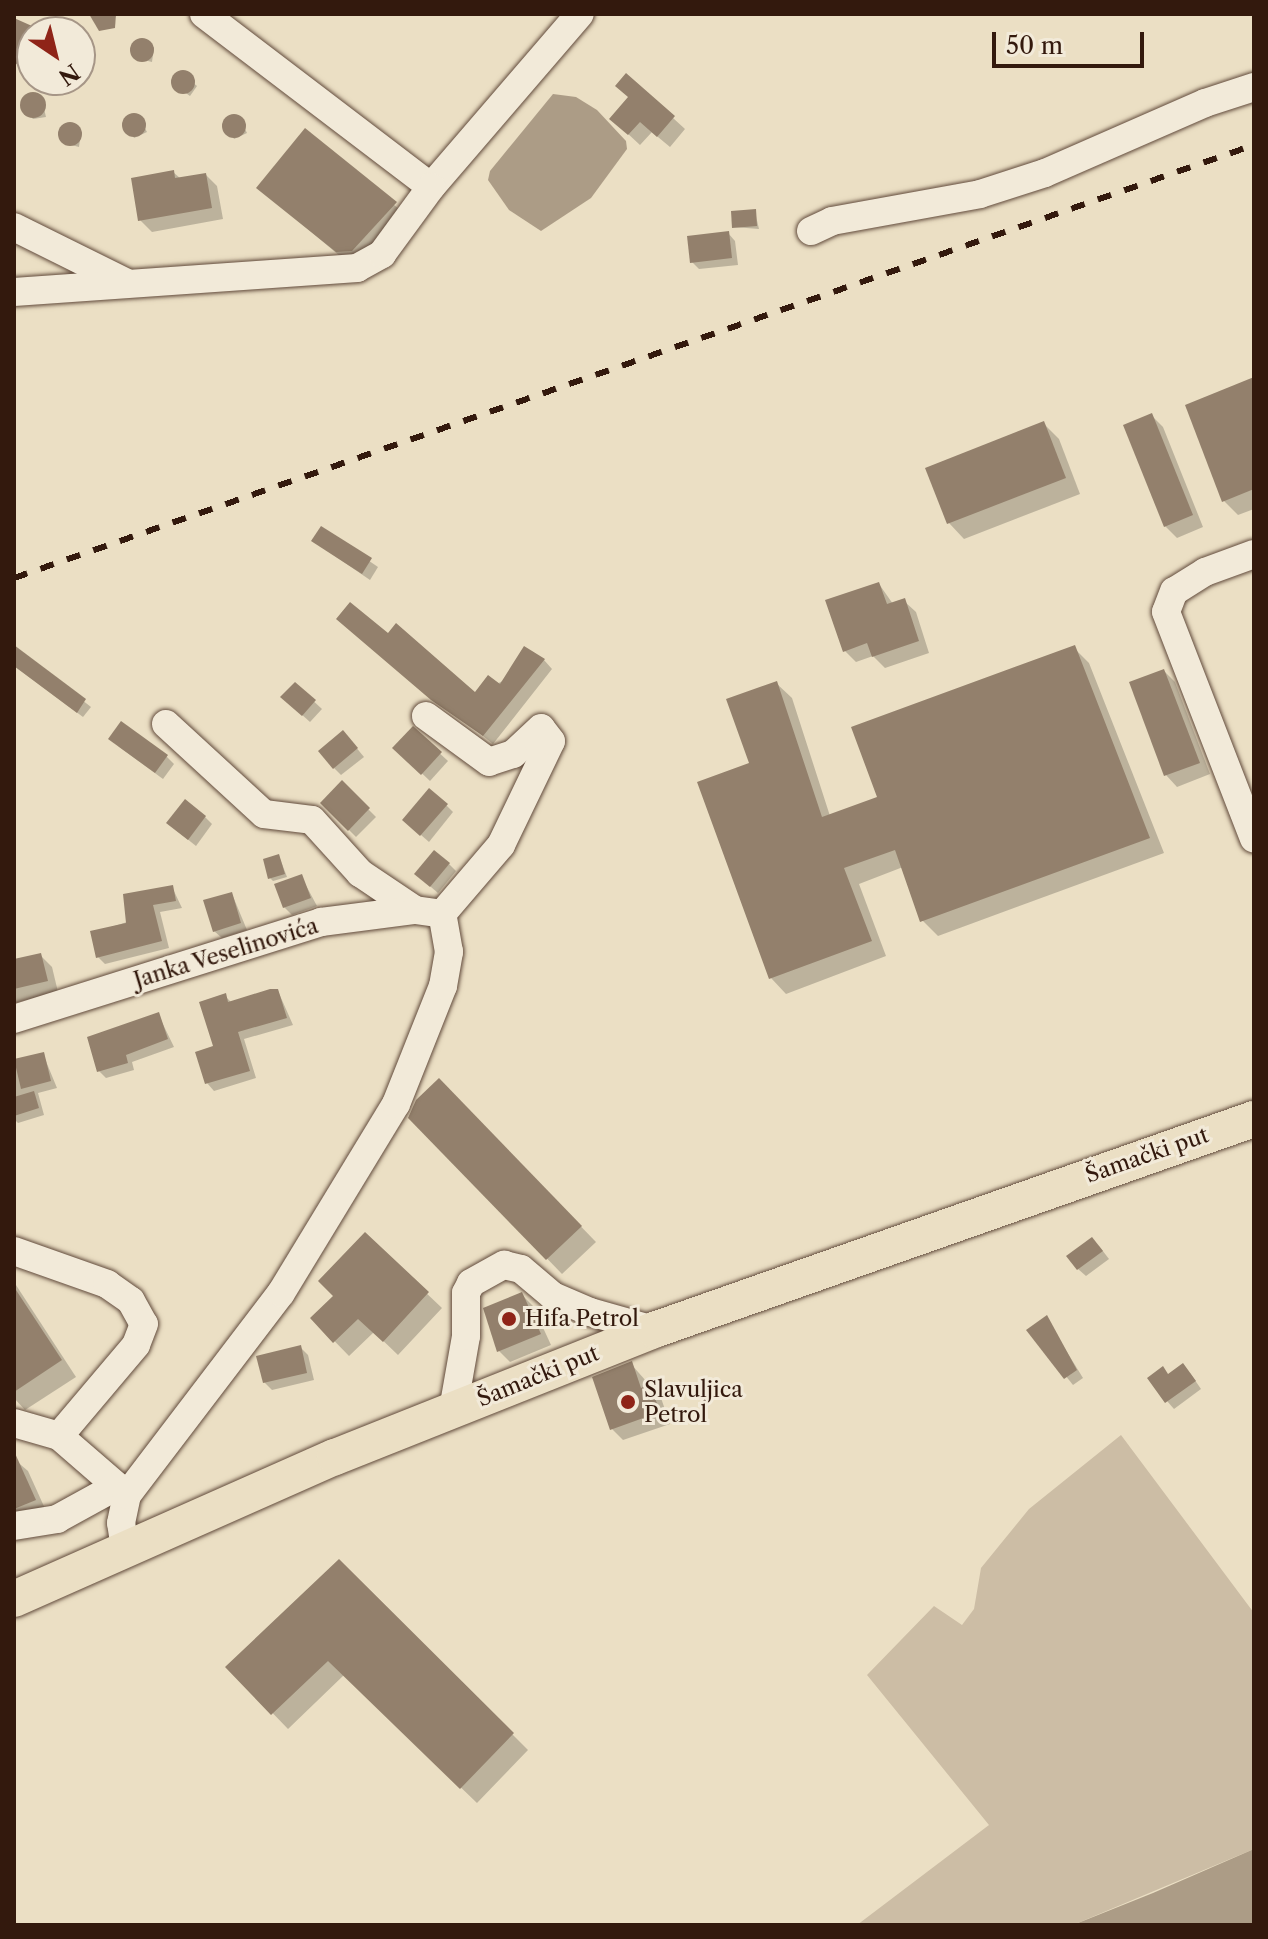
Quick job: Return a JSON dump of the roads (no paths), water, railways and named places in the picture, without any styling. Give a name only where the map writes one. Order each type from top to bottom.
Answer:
[{"type":"main road","name":"Šamački put","points":[[14,1599],[125,1548],[453,1410],[654,1330],[1254,1119]]},
{"type":"street","points":[[204,14],[431,187]]},
{"type":"street","points":[[14,292],[357,268],[382,254],[431,187],[580,14]]},
{"type":"street","points":[[811,231],[832,221],[980,194],[1032,178],[1254,87]]},
{"type":"street","points":[[14,227],[125,283]]},
{"type":"street","points":[[1254,554],[1205,572],[1174,591],[1166,612],[1254,839]]},
{"type":"street","points":[[426,716],[489,762],[513,754],[541,728],[551,741],[501,845],[428,912]]},
{"type":"street","points":[[14,1526],[57,1519],[122,1490],[281,1293],[396,1104],[443,986],[449,952],[428,912],[360,873],[312,820],[264,814],[166,724]]},
{"type":"street","name":"Janka Veselinovića","points":[[14,1019],[321,922],[428,912]]},
{"type":"street","points":[[14,1251],[107,1284],[131,1301],[144,1324],[136,1345],[59,1436]]},
{"type":"street","points":[[453,1410],[466,1336],[466,1293],[471,1283],[504,1265],[521,1269],[553,1296],[590,1312],[654,1330]]},
{"type":"street","points":[[14,1423],[59,1436],[122,1490]]},
{"type":"street","points":[[122,1490],[121,1523],[125,1548]]},
{"type":"railway","points":[[14,578],[1254,145]]},
{"type":"place","name":"Hifa Petrol","points":[[509,1319]]},
{"type":"place","name":"Slavuljica Petrol","points":[[628,1402]]}]
